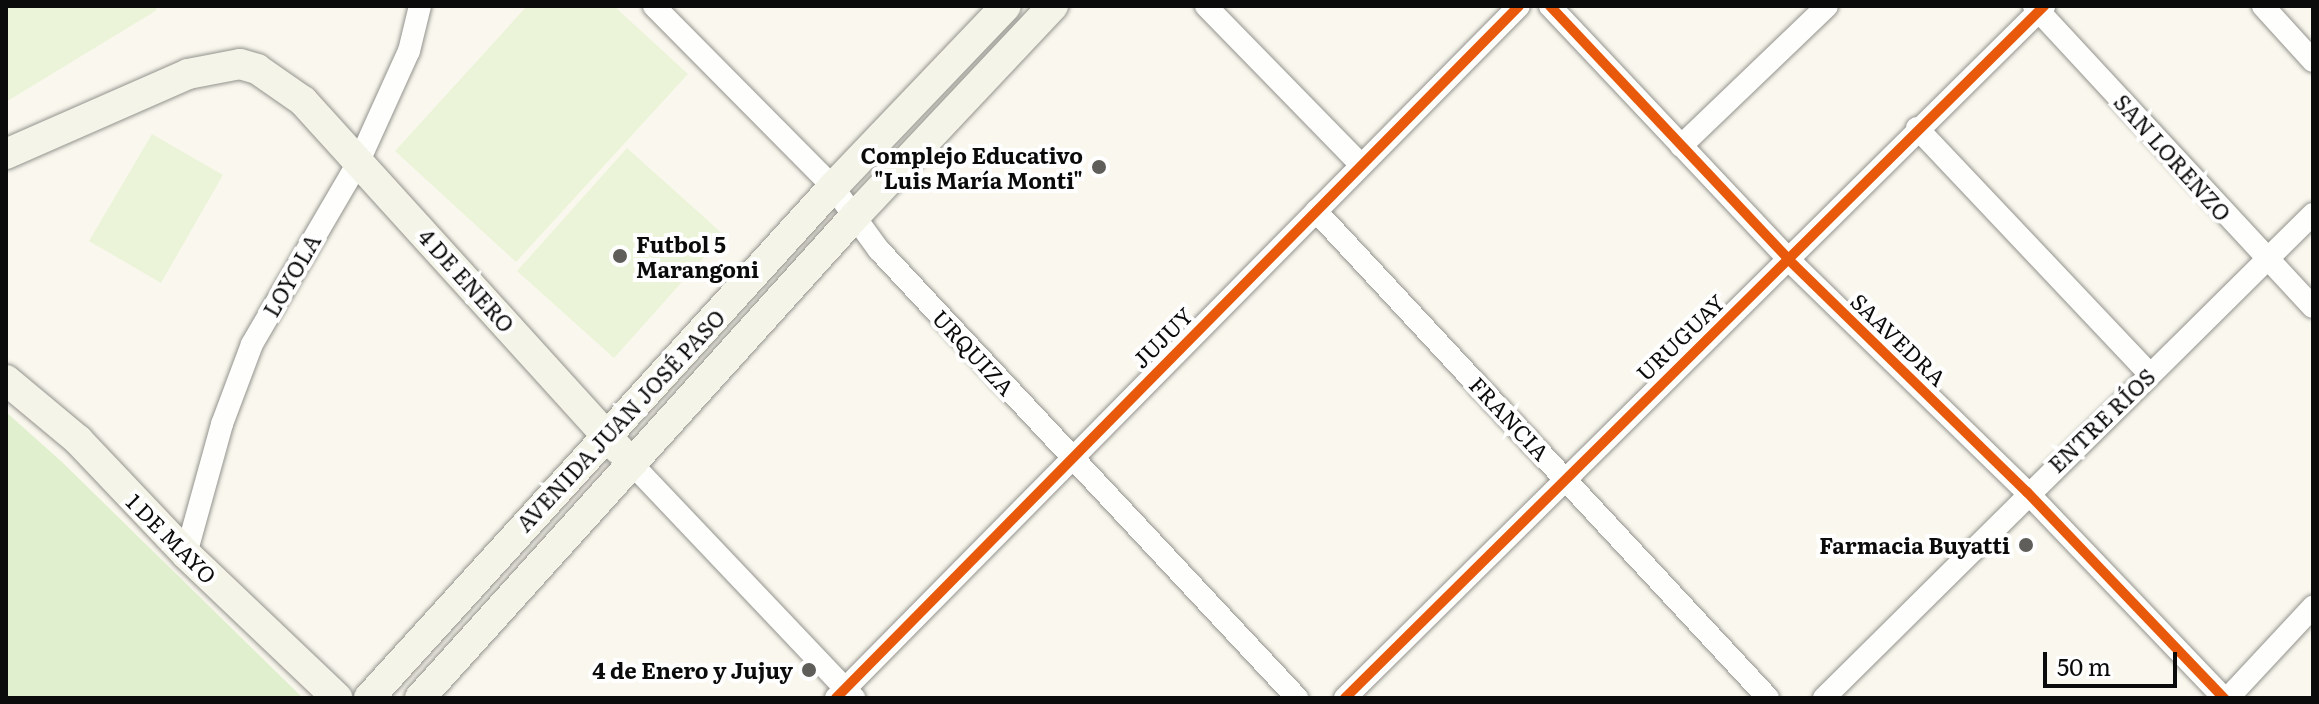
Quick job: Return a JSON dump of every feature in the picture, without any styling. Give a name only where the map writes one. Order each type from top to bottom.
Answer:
[{"type":"main road","name":"AVENIDA JUAN JOSÉ PASO","points":[[369,698],[833,187],[1006,6]]},
{"type":"main road","name":"AVENIDA JUAN JOSÉ PASO","points":[[420,698],[855,216],[1053,6]]},
{"type":"main road","name":"4 DE ENERO","points":[[6,154],[188,74],[240,64],[257,69],[303,101],[632,464]]},
{"type":"main road","name":"1 DE MAYO","points":[[6,380],[78,440],[186,554],[337,698]]},
{"type":"street","name":"LOYOLA","points":[[186,554],[222,424],[252,344],[359,161],[409,51],[420,6]]},
{"type":"street","name":"URQUIZA","points":[[654,6],[833,187],[879,250],[1297,698]]},
{"type":"street","points":[[1206,6],[1361,165]]},
{"type":"street","name":"JUJUY","points":[[845,695],[1072,456],[1519,6]]},
{"type":"street","name":"SAAVEDRA","points":[[1550,6],[1788,259],[2027,492],[2226,698]]},
{"type":"street","points":[[1681,146],[1827,6]]},
{"type":"street","points":[[2263,6],[2313,61]]},
{"type":"street","name":"URUGUAY","points":[[1345,698],[2039,8]]},
{"type":"street","name":"SAN LORENZO","points":[[2039,8],[2267,261],[2313,307]]},
{"type":"street","points":[[1917,128],[2149,373]]},
{"type":"street","name":"FRANCIA","points":[[1316,211],[1768,698]]},
{"type":"street","name":"ENTRE RÍOS","points":[[1824,698],[2027,492],[2313,214]]},
{"type":"street","name":"4 DE ENERO","points":[[632,464],[845,695]]},
{"type":"street","points":[[2226,698],[2313,607]]},
{"type":"green space","points":[[6,6],[154,6],[157,10],[6,102]]},
{"type":"green space","points":[[527,6],[614,6],[688,74],[516,262],[395,151]]},
{"type":"green space","points":[[152,134],[223,175],[161,283],[89,241]]},
{"type":"green space","points":[[627,148],[724,235],[614,358],[517,271]]},
{"type":"green space","points":[[6,412],[62,462],[303,698],[6,698]]},
{"type":"cycle path","points":[[836,698],[1519,6]]},
{"type":"cycle path","points":[[1550,6],[1788,259],[2027,492],[2224,698]]},
{"type":"cycle path","points":[[1345,698],[2044,6]]},
{"type":"place","name":"Complejo Educativo \"Luis María Monti\"","points":[[1099,167]]},
{"type":"place","name":"Futbol 5 Marangoni","points":[[620,256]]},
{"type":"place","name":"Farmacia Buyatti","points":[[2026,545]]},
{"type":"place","name":"4 de Enero y Jujuy","points":[[809,670]]}]
